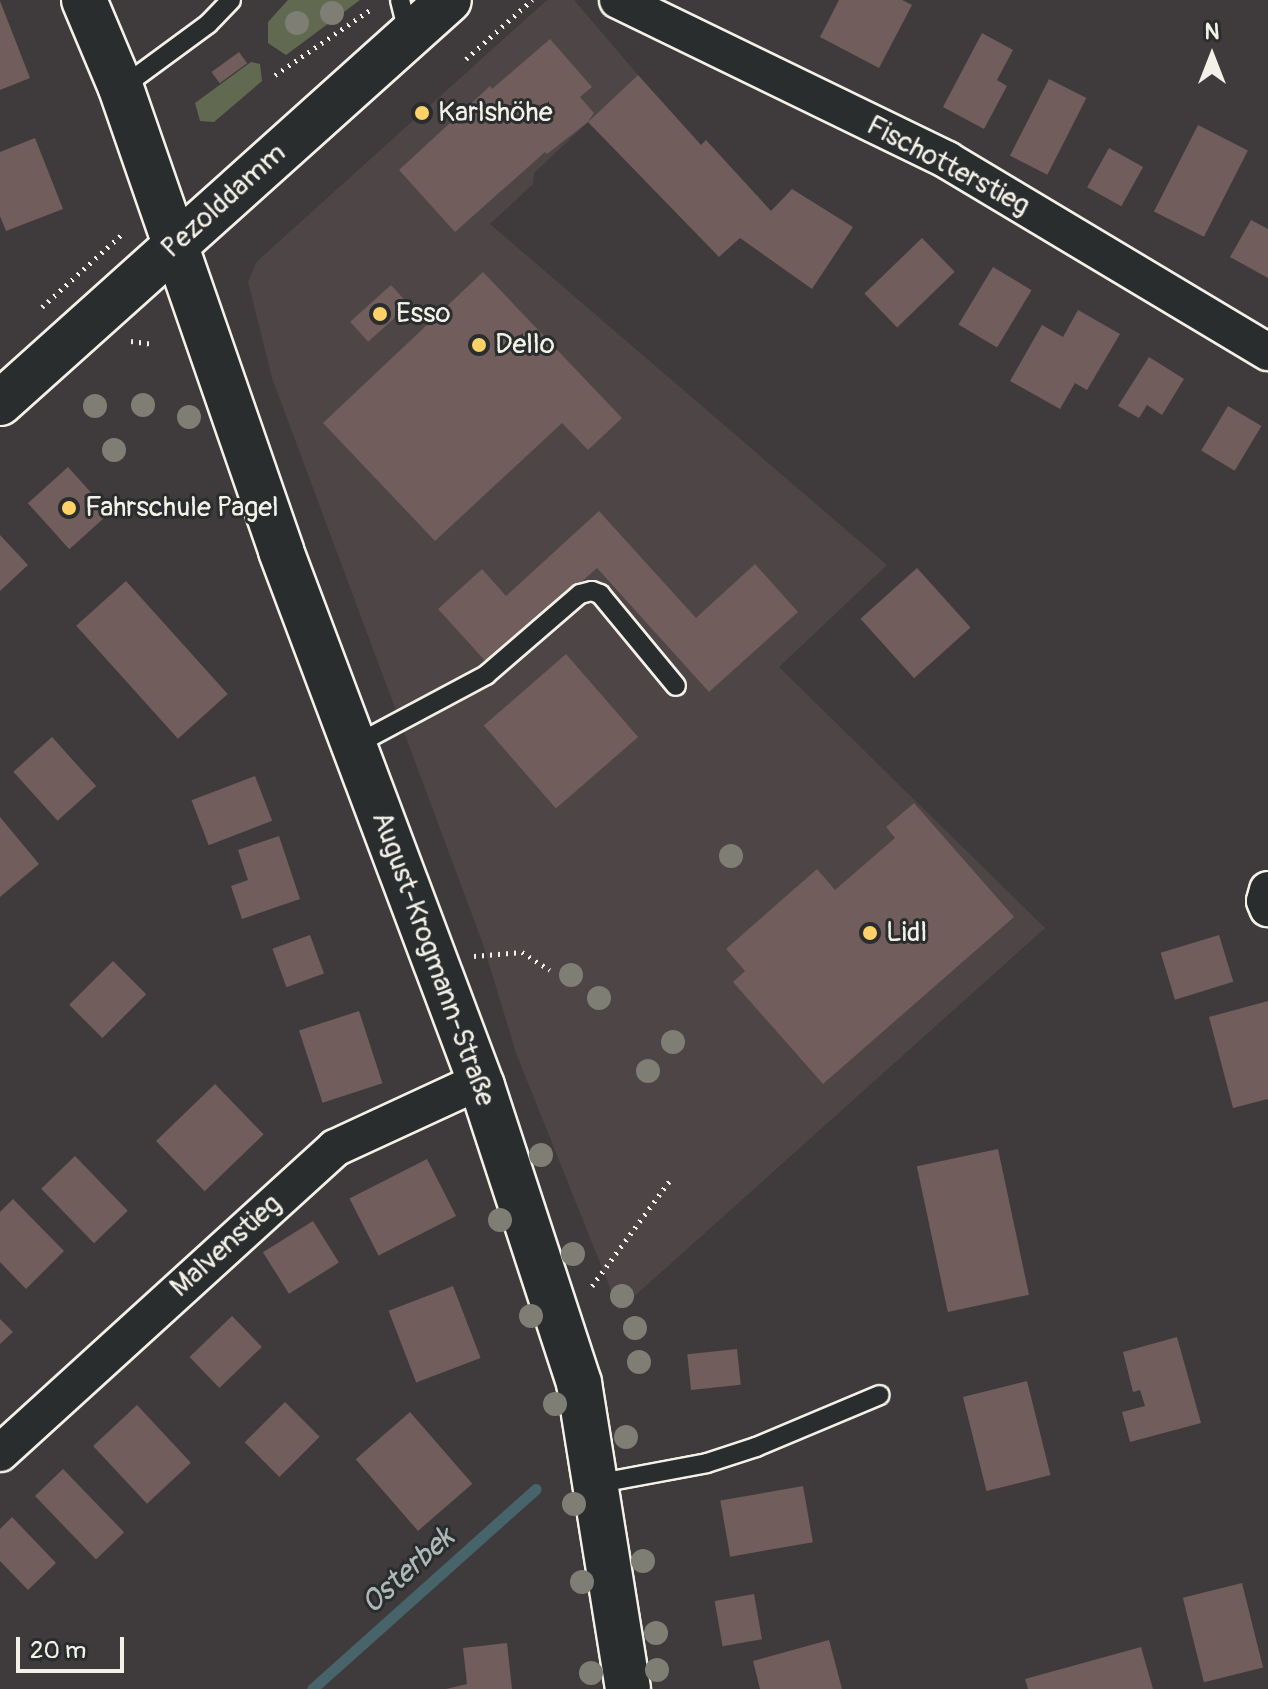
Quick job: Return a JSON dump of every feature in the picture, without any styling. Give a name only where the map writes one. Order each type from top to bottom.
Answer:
[{"type":"main road","points":[[84,0],[121,88],[175,245]]},
{"type":"main road","name":"Pezolddamm","points":[[0,403],[175,245],[404,18],[449,0]]},
{"type":"main road","name":"August-Krogmann-Straße","points":[[175,245],[281,551],[480,1081],[579,1383],[628,1689]]},
{"type":"street","name":"Fischotterstieg","points":[[618,0],[947,160],[1268,352]]},
{"type":"street","points":[[1268,890],[1265,901],[1268,908]]},
{"type":"street","name":"Malvenstieg","points":[[0,1453],[335,1148],[480,1081]]},
{"type":"lane","points":[[121,88],[208,24],[231,0]]},
{"type":"lane","points":[[355,745],[486,675],[580,594],[592,591],[600,594],[676,686]]},
{"type":"lane","points":[[595,1484],[707,1463],[756,1447],[880,1395]]},
{"type":"path","points":[[275,75],[385,0]]},
{"type":"path","points":[[466,59],[532,0]]},
{"type":"path","points":[[39,310],[121,235]]},
{"type":"path","points":[[473,956],[522,952],[550,970]]},
{"type":"path","points":[[592,1286],[671,1179]]},
{"type":"shaded area","points":[[547,0],[574,0],[638,75],[534,173],[533,184],[490,224],[887,565],[779,667],[1045,928],[619,1310],[516,1053],[483,944],[272,378],[248,282],[256,263],[264,255]]},
{"type":"green space","points":[[288,0],[360,0],[286,55],[268,43],[268,22]]},
{"type":"green space","points":[[251,62],[260,64],[262,81],[214,122],[200,121],[195,103]]},
{"type":"building","points":[[839,0],[902,0],[912,5],[879,68],[820,37]]},
{"type":"building","points":[[0,1],[30,78],[0,90]]},
{"type":"building","points":[[982,33],[1013,50],[997,80],[1007,86],[984,129],[943,107]]},
{"type":"building","points":[[550,39],[592,87],[580,97],[594,113],[588,122],[547,154],[545,152],[455,232],[399,170],[490,86],[492,89]]},
{"type":"building","points":[[239,52],[247,63],[220,83],[211,72]]},
{"type":"building","points":[[638,75],[701,145],[706,140],[771,211],[792,189],[853,227],[812,289],[740,238],[719,257],[588,122]]},
{"type":"building","points":[[1049,79],[1086,98],[1047,175],[1010,156]]},
{"type":"building","points":[[1198,125],[1248,150],[1204,237],[1154,211]]},
{"type":"building","points":[[35,138],[63,209],[6,231],[0,216],[0,152]]},
{"type":"building","points":[[1109,148],[1143,167],[1121,206],[1087,187]]},
{"type":"building","points":[[1251,220],[1268,229],[1268,278],[1230,257]]},
{"type":"building","points":[[922,238],[955,272],[897,327],[864,294]]},
{"type":"building","points":[[993,267],[1032,290],[997,348],[958,324]]},
{"type":"building","name":"Dello","points":[[483,272],[622,418],[588,450],[562,423],[435,541],[323,423]]},
{"type":"building","name":"Esso","points":[[391,285],[409,305],[368,342],[350,322]]},
{"type":"building","points":[[1078,310],[1120,334],[1087,390],[1075,383],[1060,409],[1010,381],[1042,325],[1063,337]]},
{"type":"building","points":[[1149,357],[1184,379],[1162,415],[1147,405],[1139,418],[1118,406]]},
{"type":"building","points":[[1228,406],[1261,426],[1235,471],[1201,451]]},
{"type":"building","name":"Fahrschule Pagel","points":[[68,467],[109,513],[69,549],[28,503]]},
{"type":"building","points":[[599,511],[696,618],[755,564],[798,612],[709,692],[597,568],[489,665],[438,609],[482,569],[506,596]]},
{"type":"building","points":[[0,535],[28,565],[0,591]]},
{"type":"building","points":[[917,568],[971,627],[914,678],[861,619]]},
{"type":"building","points":[[126,581],[228,694],[178,739],[76,626]]},
{"type":"building","points":[[566,654],[638,737],[556,809],[484,726]]},
{"type":"building","points":[[52,737],[96,786],[58,821],[13,772]]},
{"type":"building","points":[[255,776],[272,821],[209,845],[192,800]]},
{"type":"building","name":"Lidl","points":[[914,803],[1014,917],[823,1084],[733,982],[745,971],[726,949],[817,869],[835,890],[895,838],[886,827]]},
{"type":"building","points":[[0,817],[39,864],[0,897]]},
{"type":"building","points":[[279,836],[300,899],[242,919],[231,886],[248,880],[238,850]]},
{"type":"building","points":[[310,935],[324,974],[286,987],[272,949]]},
{"type":"building","points":[[1219,935],[1233,982],[1175,1000],[1161,953]]},
{"type":"building","points":[[113,961],[146,994],[102,1038],[69,1005]]},
{"type":"building","points":[[1268,1001],[1268,1099],[1233,1108],[1209,1017]]},
{"type":"building","points":[[359,1011],[382,1083],[323,1103],[299,1030]]},
{"type":"building","points":[[215,1084],[264,1134],[205,1191],[156,1141]]},
{"type":"building","points":[[998,1149],[1029,1295],[948,1312],[917,1166]]},
{"type":"building","points":[[75,1156],[128,1211],[94,1243],[41,1189]]},
{"type":"building","points":[[427,1159],[456,1216],[379,1256],[349,1198]]},
{"type":"building","points":[[13,1199],[64,1251],[26,1289],[0,1262],[0,1212]]},
{"type":"building","points":[[313,1221],[339,1263],[289,1294],[263,1252]]},
{"type":"building","points":[[453,1286],[481,1358],[416,1383],[389,1311]]},
{"type":"building","points":[[232,1316],[262,1347],[219,1388],[190,1357]]},
{"type":"building","points":[[0,1319],[13,1332],[0,1344]]},
{"type":"building","points":[[1177,1337],[1201,1423],[1130,1442],[1122,1412],[1145,1406],[1140,1390],[1133,1392],[1123,1352]]},
{"type":"building","points":[[737,1349],[741,1385],[691,1390],[687,1354]]},
{"type":"building","points":[[1027,1381],[1050,1475],[986,1491],[963,1397]]},
{"type":"building","points":[[285,1402],[320,1437],[279,1477],[245,1442]]},
{"type":"building","points":[[137,1405],[191,1463],[147,1504],[93,1446]]},
{"type":"building","points":[[410,1412],[472,1484],[418,1531],[356,1459]]},
{"type":"building","points":[[63,1469],[124,1532],[96,1559],[35,1496]]},
{"type":"building","points":[[803,1486],[813,1542],[730,1557],[720,1501]]},
{"type":"building","points":[[12,1517],[56,1563],[28,1590],[0,1561],[0,1529]]},
{"type":"building","points":[[1242,1583],[1263,1667],[1204,1682],[1183,1598]]},
{"type":"building","points":[[754,1594],[762,1639],[723,1646],[715,1601]]},
{"type":"building","points":[[829,1640],[842,1689],[760,1689],[753,1661]]},
{"type":"building","points":[[507,1643],[512,1689],[446,1689],[467,1684],[463,1648]]},
{"type":"building","points":[[1141,1647],[1153,1689],[1028,1689],[1025,1679]]},
{"type":"waterway","name":"Osterbek","points":[[312,1689],[536,1489]]},
{"type":"place","name":"Karlshöhe","points":[[422,113]]},
{"type":"place","name":"Esso","points":[[380,314]]},
{"type":"place","name":"Dello","points":[[479,345]]},
{"type":"place","name":"Fahrschule Pagel","points":[[69,508]]},
{"type":"place","name":"Lidl","points":[[870,933]]}]
